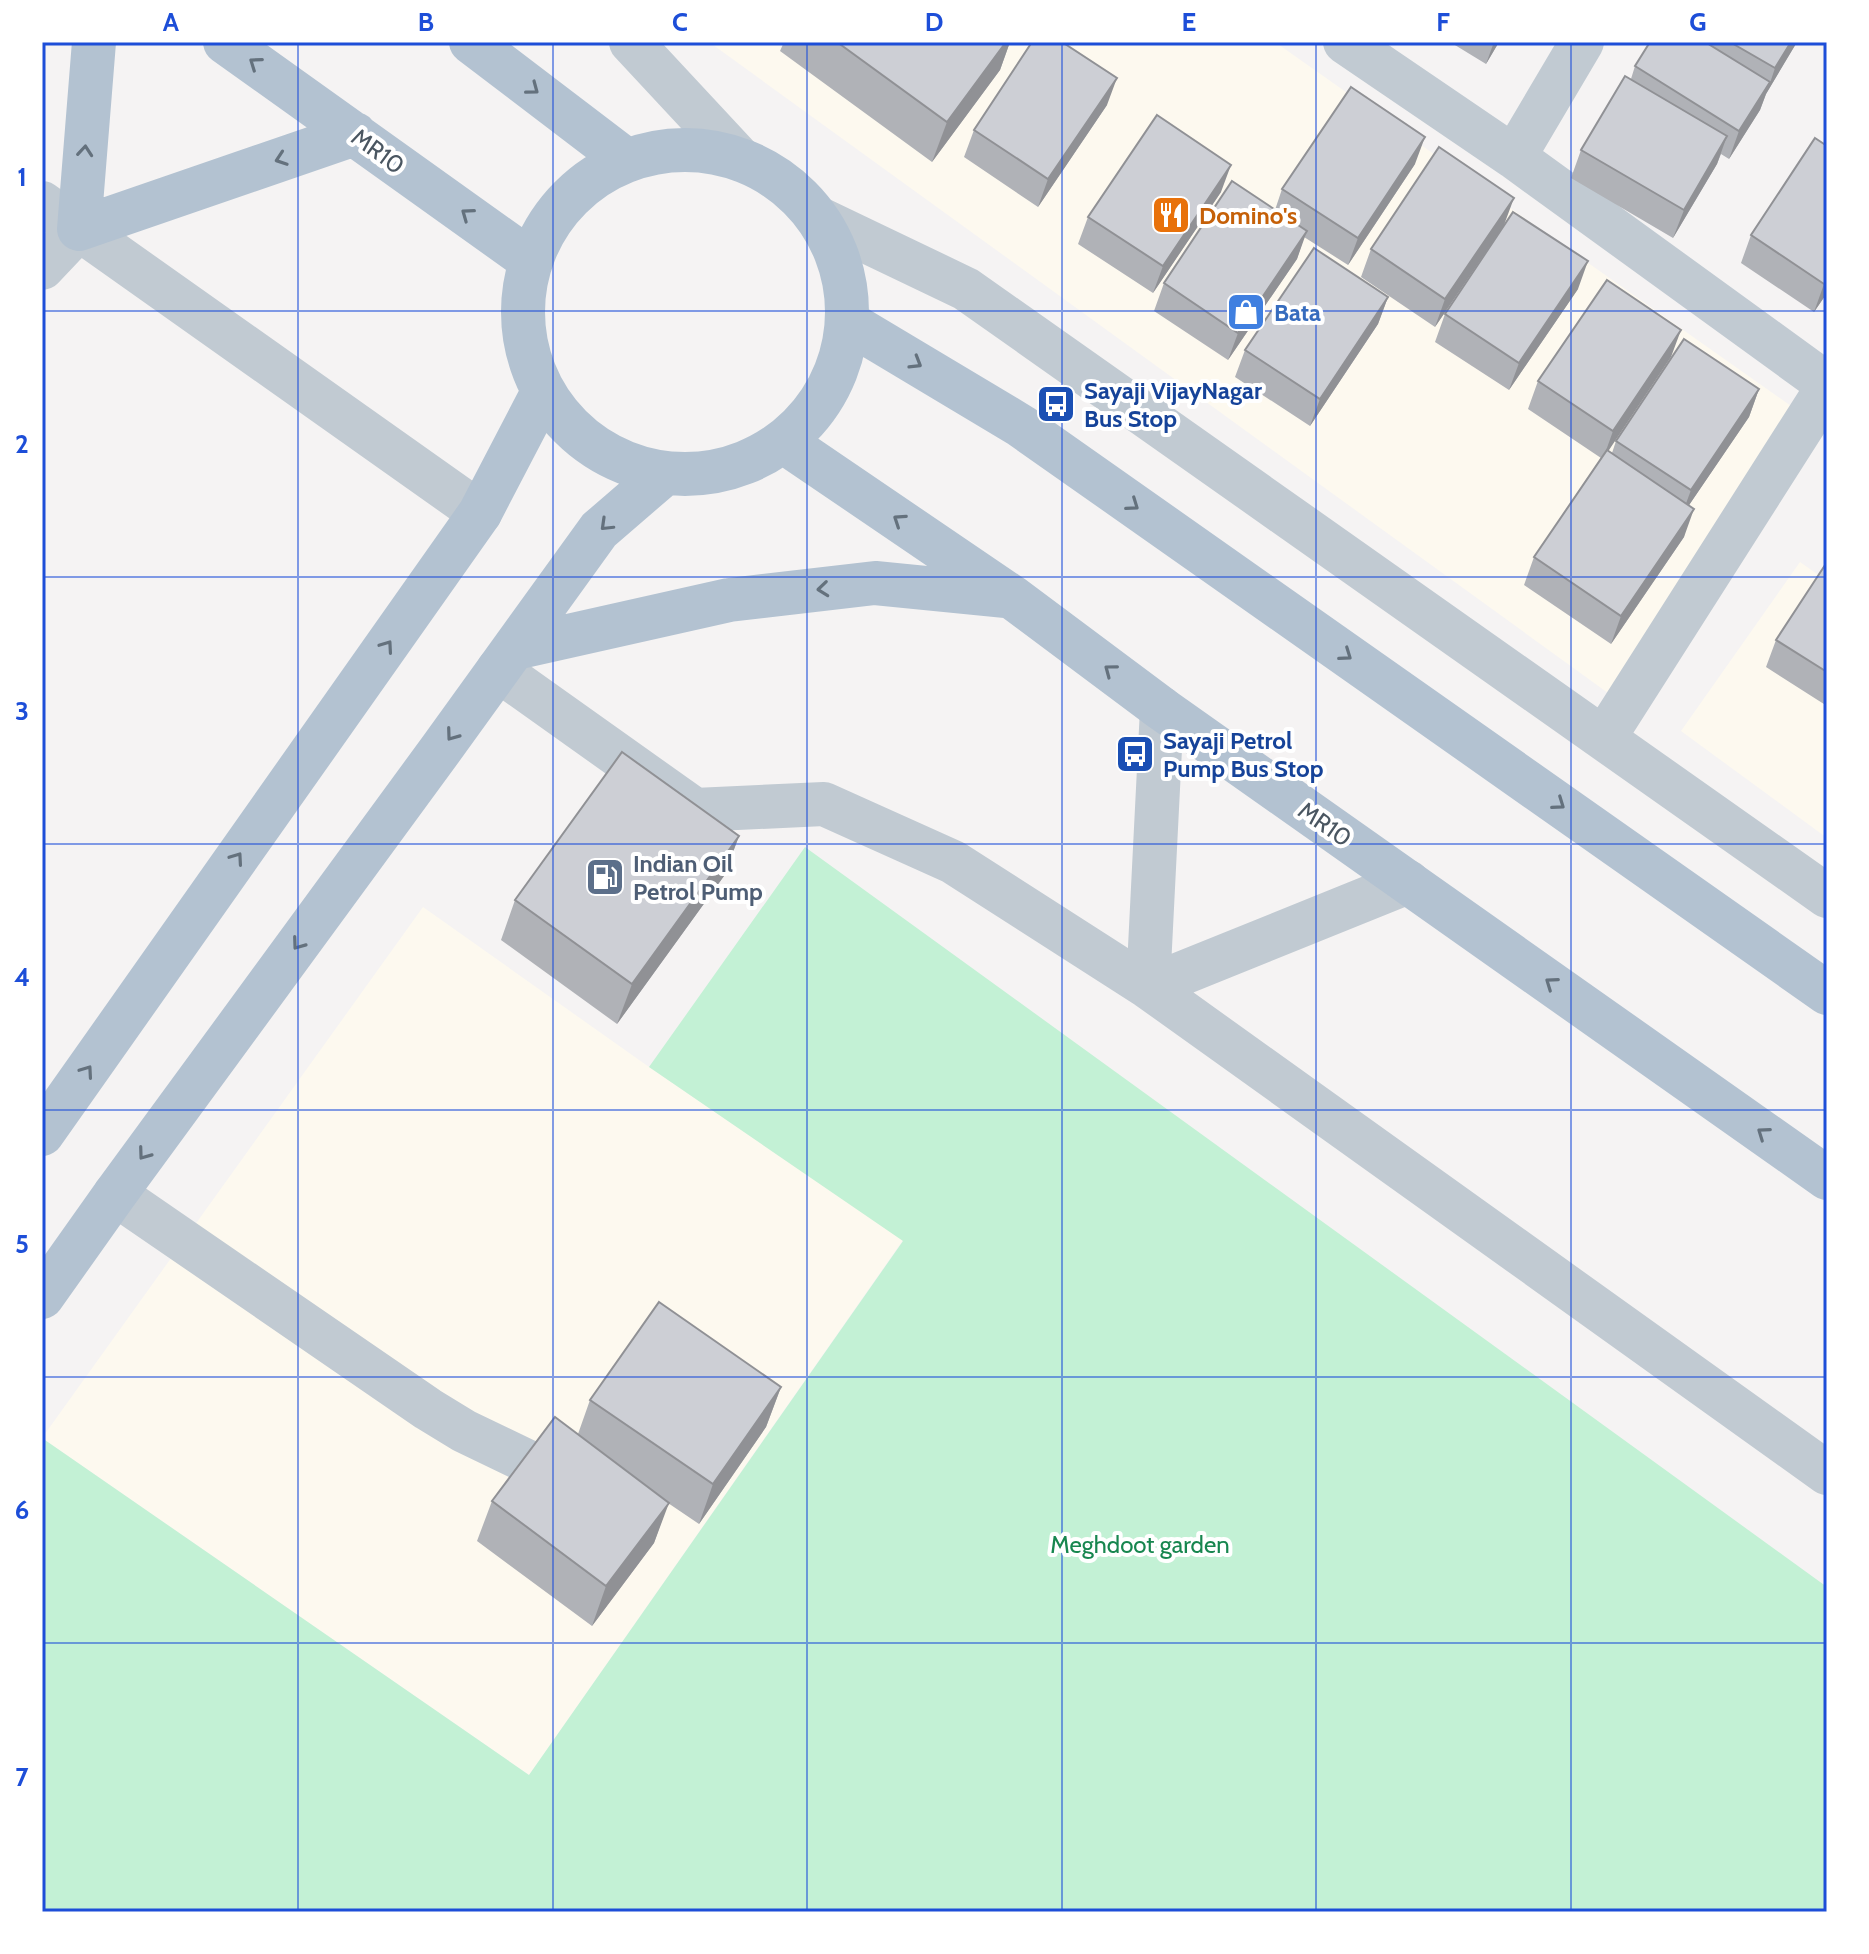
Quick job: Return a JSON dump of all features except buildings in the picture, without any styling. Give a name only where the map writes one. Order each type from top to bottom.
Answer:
[{"type":"main road","points":[[94,42],[79,229],[355,134]]},
{"type":"main road","name":"MR10","points":[[225,42],[530,260]]},
{"type":"main road","points":[[471,42],[626,160]]},
{"type":"main road","points":[[682,149],[738,157],[783,182],[820,219],[843,269],[849,323],[839,368],[817,409],[784,442],[747,463],[706,474],[664,474],[616,459],[574,432],[543,392],[526,350],[521,304],[530,260],[552,217],[584,183],[626,160],[682,149]]},
{"type":"main road","points":[[849,323],[1021,426],[1827,993]]},
{"type":"main road","points":[[42,1134],[480,513],[543,392]]},
{"type":"main road","name":"MR10","points":[[784,442],[1012,597],[1162,709],[1827,1178]]},
{"type":"main road","points":[[42,1297],[599,530],[664,474]]},
{"type":"main road","points":[[506,659],[729,600],[875,583],[1012,597]]},
{"type":"street","points":[[631,42],[738,157]]},
{"type":"street","points":[[1345,42],[1514,157],[1827,386],[1604,738]]},
{"type":"street","points":[[1514,157],[1582,42]]},
{"type":"street","points":[[42,203],[480,513]]},
{"type":"street","points":[[820,219],[966,289],[1827,896]]},
{"type":"street","points":[[42,268],[79,229]]},
{"type":"street","points":[[506,659],[695,810],[824,804],[953,862],[1148,987],[1827,1473]]},
{"type":"street","points":[[1148,987],[1162,709]]},
{"type":"street","points":[[1148,987],[1408,882]]},
{"type":"street","points":[[115,1194],[428,1409],[605,1504]]},
{"type":"shaded area","points":[[709,42],[1275,42],[1791,406],[1608,693]]},
{"type":"shaded area","points":[[1800,562],[1827,581],[1827,838],[1681,731]]},
{"type":"shaded area","points":[[423,907],[649,1067],[903,1240],[529,1775],[42,1438]]},
{"type":"green space","name":"Meghdoot garden","points":[[805,847],[1827,1587],[1827,1912],[42,1912],[42,1438],[529,1775],[903,1241],[649,1067]]},
{"type":"place","name":"Domino's","points":[[1171,215]]},
{"type":"place","name":"Bata","points":[[1246,312]]},
{"type":"place","name":"Sayaji VijayNagar Bus Stop","points":[[1056,404]]},
{"type":"place","name":"Sayaji Petrol Pump Bus Stop","points":[[1135,754]]},
{"type":"place","name":"Indian Oil Petrol Pump","points":[[605,877]]}]
